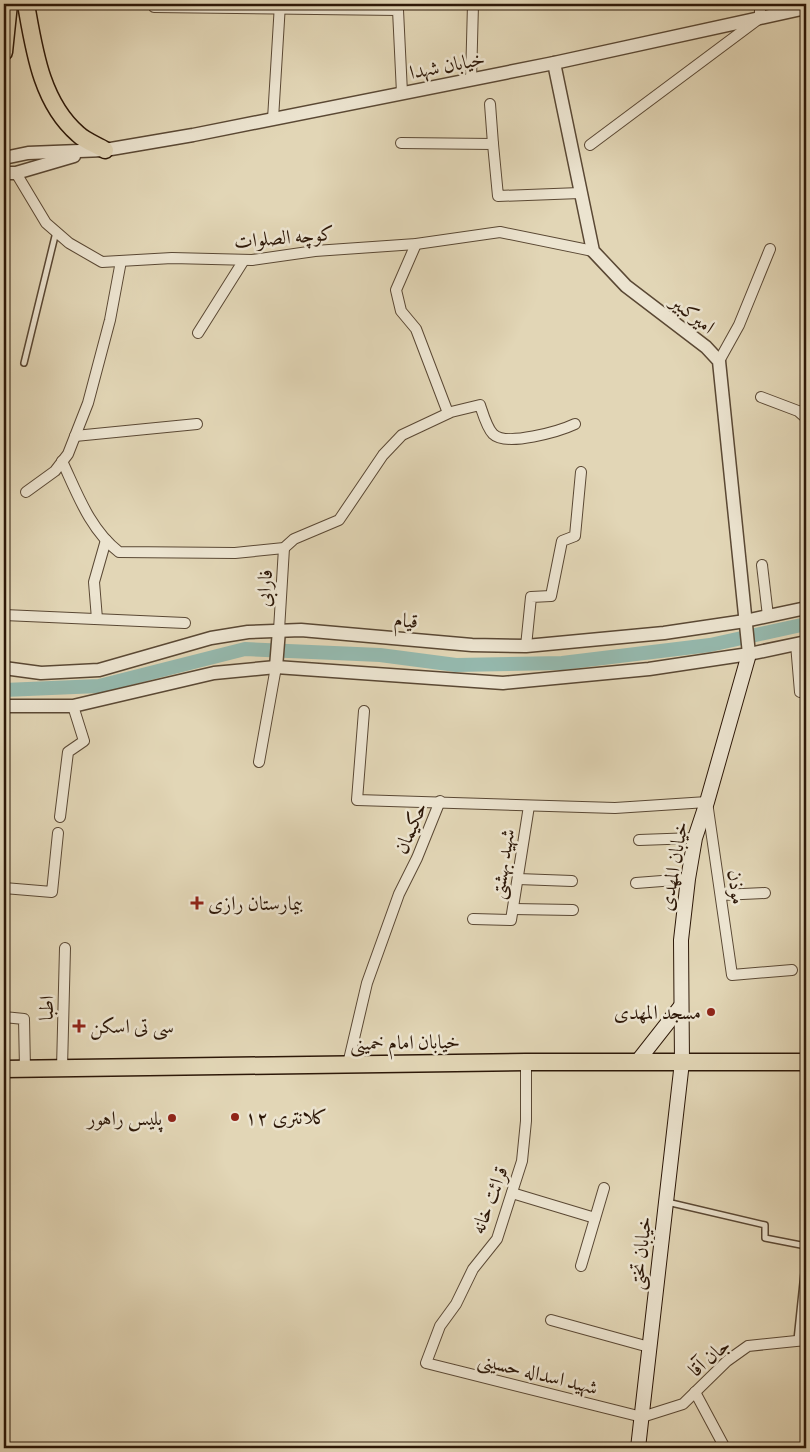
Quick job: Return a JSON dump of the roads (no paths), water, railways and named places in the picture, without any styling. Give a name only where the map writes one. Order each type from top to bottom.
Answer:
[{"type":"main road","points":[[4,52],[10,4]]},
{"type":"main road","points":[[26,4],[36,63],[58,109],[78,135],[99,150]]},
{"type":"main road","name":"خیابان المهدی","points":[[682,1062],[681,940],[688,879],[695,838],[749,654]]},
{"type":"main road","points":[[636,1062],[681,1006]]},
{"type":"main road","name":"خیابان امام خمینی","points":[[4,1069],[526,1062],[806,1062]]},
{"type":"main road","name":"خیابان تختی","points":[[638,1448],[682,1062]]},
{"type":"street","points":[[471,80],[473,4]]},
{"type":"street","points":[[590,145],[760,18],[760,4]]},
{"type":"street","points":[[273,119],[280,6]]},
{"type":"street","points":[[154,7],[369,7],[398,10],[402,93]]},
{"type":"street","name":"خیابان شهدا","points":[[10,173],[99,150],[273,119],[471,80],[806,8]]},
{"type":"street","points":[[554,63],[593,251]]},
{"type":"street","points":[[490,104],[498,196],[580,193]]},
{"type":"street","points":[[401,143],[493,144]]},
{"type":"street","name":"خیابان شهدا","points":[[4,158],[28,152],[99,150]]},
{"type":"street","name":"کوچه الصلوات","points":[[10,173],[46,223],[69,243],[102,262],[172,258],[244,260],[315,251],[416,244],[500,232],[593,251]]},
{"type":"street","points":[[416,244],[396,290],[401,312],[416,329],[448,413]]},
{"type":"street","points":[[719,361],[739,325],[770,249]]},
{"type":"street","name":"امیرکبیر","points":[[593,251],[626,286],[706,347],[719,361],[749,654]]},
{"type":"street","points":[[198,333],[244,260]]},
{"type":"street","points":[[26,492],[55,471],[68,454],[88,402],[110,320],[121,261]]},
{"type":"street","points":[[761,397],[798,411],[806,418]]},
{"type":"street","points":[[62,461],[88,517],[106,540],[119,552],[235,553],[284,548],[294,540],[339,520],[383,455],[402,435],[448,413],[480,406],[492,433],[498,437],[536,437],[558,432],[575,424]]},
{"type":"street","points":[[75,436],[197,424]]},
{"type":"street","points":[[526,646],[531,597],[551,596],[562,541],[575,536],[581,472]]},
{"type":"street","points":[[97,619],[94,582],[106,540]]},
{"type":"street","name":"فارابی","points":[[279,630],[284,548]]},
{"type":"street","points":[[762,565],[768,616]]},
{"type":"street","name":"قیام","points":[[4,668],[41,673],[99,670],[211,638],[279,630],[365,635],[472,645],[526,646],[664,633],[745,621],[806,608]]},
{"type":"street","points":[[4,615],[185,623]]},
{"type":"street","points":[[259,762],[276,668],[279,630]]},
{"type":"street","points":[[4,706],[73,706],[214,673],[276,668],[503,683],[648,669],[749,654],[801,643],[800,692]]},
{"type":"street","points":[[60,817],[68,752],[84,741],[73,706]]},
{"type":"street","points":[[364,711],[357,800],[440,801]]},
{"type":"street","name":"حکیمان","points":[[348,1064],[367,984],[399,894],[417,858],[440,801],[615,808],[707,802]]},
{"type":"street","name":"موذن","points":[[707,802],[732,976],[792,970]]},
{"type":"street","name":"شهید بهشتی","points":[[473,919],[511,920],[529,806]]},
{"type":"street","points":[[4,888],[52,892],[58,833]]},
{"type":"street","points":[[639,840],[695,838]]},
{"type":"street","points":[[518,879],[572,882]]},
{"type":"street","points":[[636,883],[688,879]]},
{"type":"street","points":[[721,895],[765,893]]},
{"type":"street","points":[[513,909],[573,910]]},
{"type":"street","name":"اطبا","points":[[62,1068],[65,948]]},
{"type":"street","points":[[4,1017],[24,1019],[25,1068]]},
{"type":"street","name":"قرائت خانه","points":[[426,1363],[440,1326],[456,1304],[473,1269],[497,1239],[522,1161],[526,1121],[526,1062]]},
{"type":"street","points":[[581,1266],[604,1188]]},
{"type":"street","points":[[512,1193],[595,1218]]},
{"type":"street","points":[[551,1320],[649,1347]]},
{"type":"street","name":"جان آقا","points":[[642,1417],[683,1404],[726,1361],[748,1346],[802,1340]]},
{"type":"street","name":"شهید اسداله حسینی","points":[[426,1363],[642,1417]]},
{"type":"street","points":[[695,1392],[725,1448]]},
{"type":"lane","points":[[24,363],[56,232]]},
{"type":"lane","points":[[666,1202],[765,1225],[764,1238],[806,1246]]},
{"type":"lane","points":[[802,1340],[806,1254]]},
{"type":"waterway","points":[[4,690],[99,686],[245,649],[380,655],[456,665],[562,663],[710,645],[806,624]]},
{"type":"place","name":"بیمارستان رازی","points":[[197,903]]},
{"type":"place","name":"مسجد المهدی","points":[[711,1012]]},
{"type":"place","name":"سی تی اسکن","points":[[79,1026]]},
{"type":"place","name":"کلانتری ۱۲","points":[[235,1117]]},
{"type":"place","name":"پلیس راهور","points":[[172,1118]]}]
